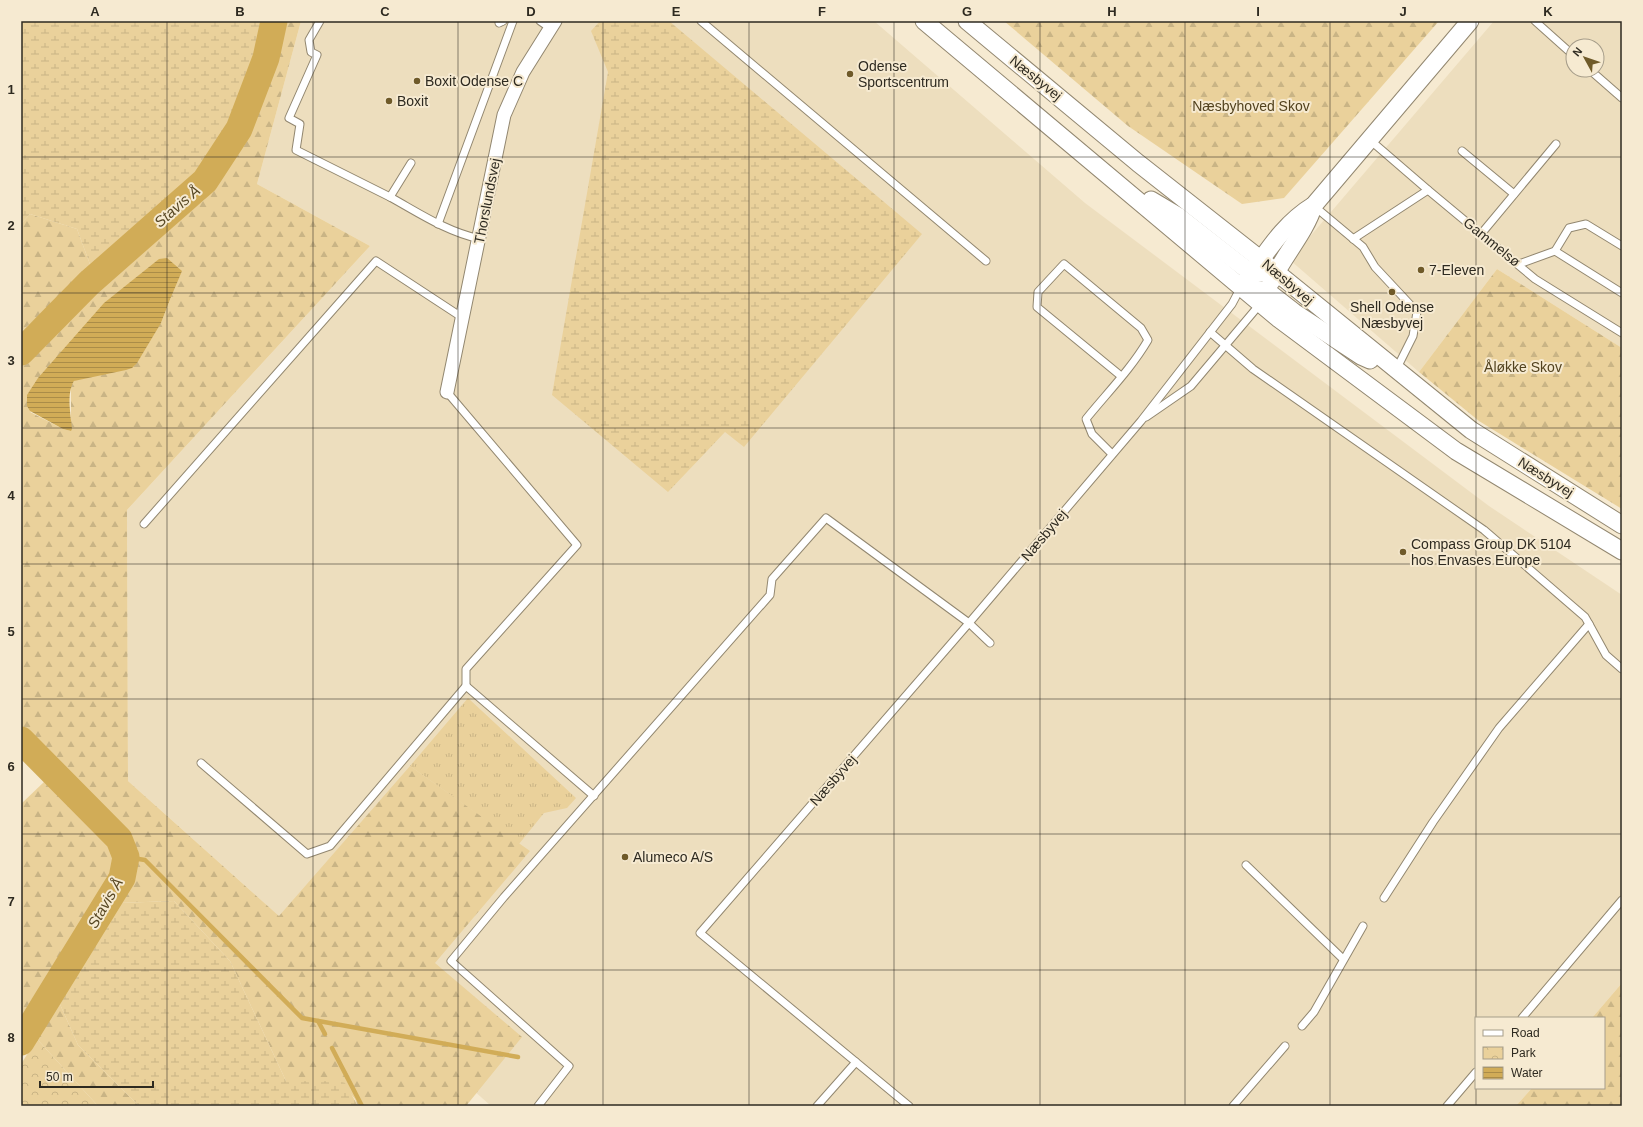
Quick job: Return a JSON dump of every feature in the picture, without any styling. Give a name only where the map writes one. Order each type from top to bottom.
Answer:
[{"type":"street","name":"Næsbyvej","points":[[924,21],[1100,168],[1247,280],[1264,297],[1279,319],[1456,451],[1622,551]]},
{"type":"street","name":"Næsbyvej","points":[[967,21],[1138,163],[1260,259],[1396,371],[1471,430],[1622,525]]},
{"type":"street","points":[[1247,280],[1260,259],[1283,229],[1301,213],[1314,205],[1470,21]]},
{"type":"street","name":"Thorslundsvej","points":[[447,392],[480,239],[504,115],[523,72],[549,23]]},
{"type":"street","points":[[1314,205],[1309,220],[1276,272],[1264,297],[1294,312],[1361,356],[1396,371]]},
{"type":"street","points":[[1247,280],[1276,272]]},
{"type":"lane","points":[[320,21],[310,40],[311,52],[317,55],[289,118],[300,124],[296,150],[390,197],[438,224],[463,235],[480,239]]},
{"type":"lane","points":[[438,224],[513,21]]},
{"type":"lane","points":[[701,21],[986,261]]},
{"type":"lane","points":[[1535,21],[1565,48]]},
{"type":"lane","points":[[1599,78],[1622,98]]},
{"type":"lane","name":"Gammelsø","points":[[1370,140],[1428,190],[1536,278],[1622,333]]},
{"type":"lane","points":[[1481,234],[1556,144]]},
{"type":"lane","points":[[1462,151],[1514,194]]},
{"type":"lane","points":[[390,197],[411,163]]},
{"type":"lane","points":[[1353,239],[1428,190]]},
{"type":"lane","points":[[1314,205],[1363,247],[1375,267],[1417,312],[1413,336],[1396,371]]},
{"type":"lane","points":[[1519,264],[1555,251],[1569,228],[1586,224],[1622,246]]},
{"type":"lane","points":[[1555,251],[1622,293]]},
{"type":"lane","points":[[144,524],[376,262],[463,318]]},
{"type":"lane","points":[[1112,454],[1092,434],[1086,419],[1139,355],[1148,340],[1141,328],[1064,264],[1038,292],[1037,307],[1121,376]]},
{"type":"lane","name":"Næsbyvej","points":[[908,1106],[700,933],[969,623],[1141,421],[1232,304],[1247,280]]},
{"type":"lane","name":"Næsbyvej","points":[[1141,421],[1191,386],[1264,297]]},
{"type":"lane","points":[[1210,332],[1253,369],[1484,530],[1585,617],[1606,654],[1622,669]]},
{"type":"lane","points":[[201,763],[307,854],[330,846],[466,686],[466,669],[577,545],[447,392]]},
{"type":"lane","points":[[538,1106],[569,1066],[451,962],[504,897],[770,595],[772,579],[826,518],[969,623],[990,643]]},
{"type":"lane","points":[[1384,898],[1433,822],[1499,728],[1589,624]]},
{"type":"lane","points":[[466,686],[594,796]]},
{"type":"lane","points":[[1246,865],[1343,960]]},
{"type":"lane","points":[[1523,1017],[1622,900]]},
{"type":"lane","points":[[1302,1026],[1314,1012],[1363,926]]},
{"type":"lane","points":[[1233,1106],[1285,1046]]},
{"type":"lane","points":[[817,1106],[856,1062]]},
{"type":"lane","points":[[1447,1106],[1475,1073]]},
{"type":"shaded area","points":[[301,21],[874,21],[1085,203],[1489,506],[1622,595],[1622,983],[1593,1017],[1475,1017],[1475,1089],[1531,1089],[1516,1106],[491,1106],[128,781],[127,510],[370,246],[257,184]]},
{"type":"shaded area","points":[[1494,21],[1622,21],[1622,348],[1497,269],[1419,372],[1290,260]]},
{"type":"green space","points":[[21,21],[264,21],[262,38],[243,91],[219,144],[190,182],[91,267],[77,229],[30,214],[21,224]]},
{"type":"green space","points":[[286,21],[301,21],[257,184],[370,246],[127,510],[128,781],[279,916],[410,766],[530,851],[435,963],[522,1037],[466,1106],[358,1106],[355,1099],[340,1081],[286,1081],[230,961],[174,901],[117,903],[136,864],[138,850],[78,784],[21,732],[21,364],[111,274],[204,200],[226,168],[273,66]],"holes":[[[171,297],[161,323],[74,381],[71,386],[71,431],[63,429],[30,412]]]},
{"type":"green space","points":[[600,21],[669,21],[922,234],[744,447],[725,432],[668,492],[552,395],[608,72],[591,31]]},
{"type":"green space","name":"Næsbyhoved Skov","points":[[1004,21],[1439,21],[1284,198],[1242,204],[1128,126]]},
{"type":"green space","points":[[30,214],[77,229],[91,267],[21,332],[21,224]]},
{"type":"green space","name":"Åløkke Skov","points":[[1497,269],[1622,348],[1622,509],[1479,421],[1419,372]]},
{"type":"green space","points":[[468,698],[576,798],[567,808],[544,813],[519,844],[410,766]]},
{"type":"green space","points":[[45,781],[108,837],[116,854],[117,864],[114,873],[21,1016],[21,804]]},
{"type":"green space","points":[[174,901],[230,961],[286,1081],[340,1081],[345,1083],[358,1106],[138,1105],[78,1045],[59,1002],[117,903]]},
{"type":"green space","points":[[1622,983],[1622,1106],[1516,1106],[1531,1089],[1605,1089],[1605,1017],[1593,1017]]},
{"type":"green space","points":[[59,1002],[78,1045],[138,1105],[144,1106],[98,1106],[37,1039]]},
{"type":"green space","points":[[37,1039],[98,1106],[21,1106],[21,1064]]},
{"type":"water","points":[[167,258],[182,271],[161,323],[137,363],[132,368],[126,370],[74,381],[70,392],[71,431],[63,429],[30,411],[27,406],[27,395],[38,378],[104,303],[159,259]]},
{"type":"waterway","name":"Stavis Å","points":[[21,352],[89,283],[205,181],[239,129],[266,58],[274,21]]},
{"type":"waterway","name":"Stavis Å","points":[[21,740],[119,839],[126,857],[122,878],[21,1042]]},
{"type":"waterway","points":[[126,857],[145,860],[302,1018],[518,1057]]},
{"type":"waterway","points":[[318,1021],[325,1034]]},
{"type":"waterway","points":[[332,1048],[362,1106]]},
{"type":"place","name":"Odense Sportscentrum","points":[[850,74]]},
{"type":"place","name":"Boxit Odense C","points":[[417,81]]},
{"type":"place","name":"Boxit","points":[[389,101]]},
{"type":"place","name":"7-Eleven","points":[[1421,270]]},
{"type":"place","name":"Shell Odense Næsbyvej","points":[[1392,292]]},
{"type":"place","name":"Compass Group DK 5104 hos Envases Europe","points":[[1403,552]]},
{"type":"place","name":"Alumeco A/S","points":[[625,857]]}]
